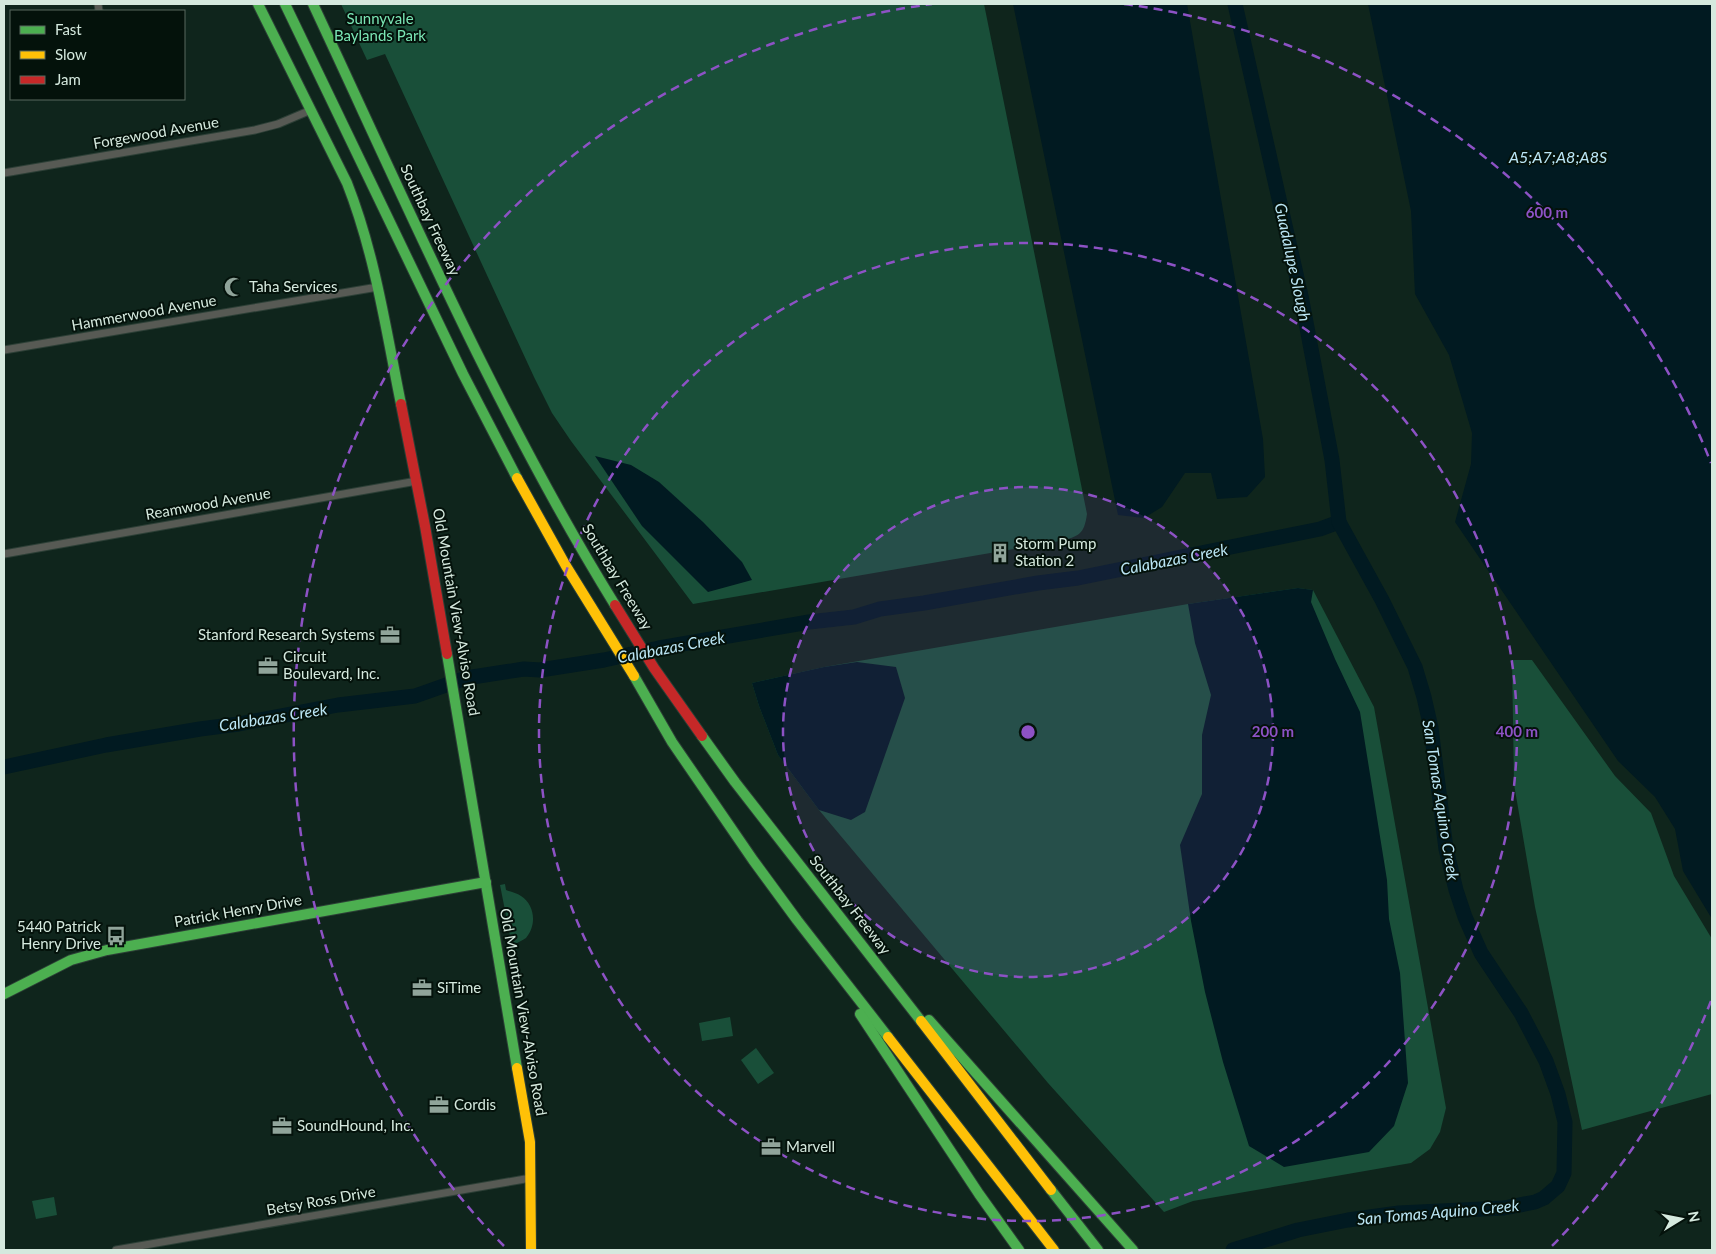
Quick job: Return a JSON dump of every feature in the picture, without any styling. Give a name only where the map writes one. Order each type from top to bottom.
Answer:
[{"type":"main road","name":"Old Mountain View-Alviso Road","points":[[258,4],[347,182],[369,247],[378,287],[417,481],[449,659],[530,1142],[531,1250]]},
{"type":"main road","points":[[285,4],[458,366],[566,566],[632,672],[672,742],[699,783],[797,920],[974,1186],[1019,1250]]},
{"type":"main road","name":"Southbay Freeway","points":[[313,4],[480,362],[584,554],[654,668],[729,774],[1098,1250]]},
{"type":"main road","points":[[317,4],[337,56]]},
{"type":"main road","name":"Patrick Henry Drive","points":[[4,994],[70,960],[107,950],[486,882]]},
{"type":"main road","points":[[797,920],[1054,1250]]},
{"type":"main road","points":[[870,955],[1132,1248]]},
{"type":"street","name":"Forgewood Avenue","points":[[4,174],[255,130],[278,124],[311,110]]},
{"type":"street","name":"Hammerwood Avenue","points":[[4,350],[378,287]]},
{"type":"street","name":"Reamwood Avenue","points":[[4,554],[417,481]]},
{"type":"street","name":"Betsy Ross Drive","points":[[116,1250],[531,1178]]},
{"type":"green space","name":"Sunnyvale Baylands Park","points":[[341,4],[984,4],[1087,514],[1080,534],[1060,541],[693,604],[552,413],[385,54],[367,60]]},
{"type":"green space","points":[[1298,588],[1313,590],[1374,707],[1446,1108],[1440,1132],[1430,1149],[1411,1163],[1193,1201],[1164,1212],[1048,1083],[819,810],[778,755],[752,683],[824,667],[1188,604]]},
{"type":"green space","points":[[1512,660],[1532,660],[1615,776],[1651,813],[1674,876],[1712,939],[1712,1094],[1582,1130],[1535,907],[1514,784]]},
{"type":"green space","points":[[505,884],[506,890],[521,896],[532,910],[533,921],[530,933],[526,938],[515,944],[517,951],[513,951],[500,885]]},
{"type":"green space","points":[[730,1017],[733,1036],[702,1041],[699,1023]]},
{"type":"green space","points":[[756,1048],[774,1073],[758,1084],[741,1060]]},
{"type":"green space","points":[[54,1197],[57,1215],[36,1219],[32,1201]]},
{"type":"water","points":[[1013,4],[1187,4],[1263,439],[1265,477],[1247,497],[1217,499],[1211,473],[1185,473],[1162,507],[1144,518],[1118,515]]},
{"type":"water","name":"A5;A7;A8;A8S","points":[[1368,4],[1712,4],[1712,919],[1683,871],[1675,829],[1655,797],[1618,761],[1455,522],[1471,464],[1472,433],[1449,355],[1415,294],[1411,211]]},
{"type":"water","points":[[595,456],[631,465],[659,482],[703,522],[742,562],[752,580],[708,592],[642,526]]},
{"type":"water","points":[[1298,588],[1313,590],[1311,602],[1360,712],[1387,880],[1389,919],[1400,973],[1408,1083],[1394,1126],[1369,1152],[1284,1167],[1249,1146],[1223,1062],[1205,992],[1191,921],[1180,845],[1202,794],[1202,735],[1211,695],[1195,643],[1188,604]]},
{"type":"water","points":[[857,662],[896,667],[905,698],[865,812],[851,820],[819,810],[778,755],[752,683],[824,667]]},
{"type":"waterway","name":"San Tomas Aquino Creek","points":[[1233,1250],[1298,1230],[1348,1220],[1399,1213],[1504,1208],[1535,1202],[1544,1198],[1558,1186],[1564,1173],[1565,1122],[1558,1094],[1546,1061],[1521,1013],[1481,953],[1465,917],[1446,849],[1431,728],[1415,667],[1382,600],[1339,522],[1332,460],[1301,296],[1235,4]]},
{"type":"waterway","name":"Calabazas Creek","points":[[4,767],[106,745],[239,724],[338,705],[415,696],[466,678],[524,669],[540,670],[604,660],[659,648],[809,622],[854,617],[880,609],[1078,578],[1320,529],[1339,522]]},
{"type":"traffic: fast","points":[[258,4],[347,183],[357,210],[379,292],[401,404]]},
{"type":"traffic: fast","points":[[285,4],[463,374],[517,478]]},
{"type":"traffic: fast","points":[[313,4],[455,309],[531,459],[615,605]]},
{"type":"traffic: fast","points":[[447,654],[517,1068]]},
{"type":"traffic: fast","points":[[634,676],[672,742],[753,860],[888,1037]]},
{"type":"traffic: fast","points":[[702,736],[735,782],[921,1021]]},
{"type":"traffic: fast","points":[[4,994],[71,960],[107,950],[486,882]]},
{"type":"traffic: fast","points":[[860,1014],[979,1194],[1019,1250]]},
{"type":"traffic: fast","points":[[929,1020],[1133,1250]]},
{"type":"traffic: fast","points":[[1051,1190],[1098,1250]]},
{"type":"traffic: slow","points":[[517,478],[566,566],[634,676]]},
{"type":"traffic: slow","points":[[921,1021],[1051,1190]]},
{"type":"traffic: slow","points":[[888,1037],[1054,1250]]},
{"type":"traffic: slow","points":[[517,1068],[530,1142],[531,1250]]},
{"type":"traffic: jam","points":[[401,404],[425,526],[447,654]]},
{"type":"traffic: jam","points":[[615,605],[654,668],[702,736]]},
{"type":"place","name":"Taha Services","points":[[234,287]]},
{"type":"place","name":"Storm Pump Station 2","points":[[1000,553]]},
{"type":"place","name":"Stanford Research Systems","points":[[390,635]]},
{"type":"place","name":"Circuit Boulevard, Inc.","points":[[268,666]]},
{"type":"place","name":"5440 Patrick Henry Drive","points":[[116,936]]},
{"type":"place","name":"SiTime","points":[[422,988]]},
{"type":"place","name":"Cordis","points":[[439,1105]]},
{"type":"place","name":"SoundHound, Inc.","points":[[282,1126]]},
{"type":"place","name":"Marvell","points":[[771,1147]]},
{"type":"water label","name":"Guadalupe Slough","points":[[1293,262]]}]
